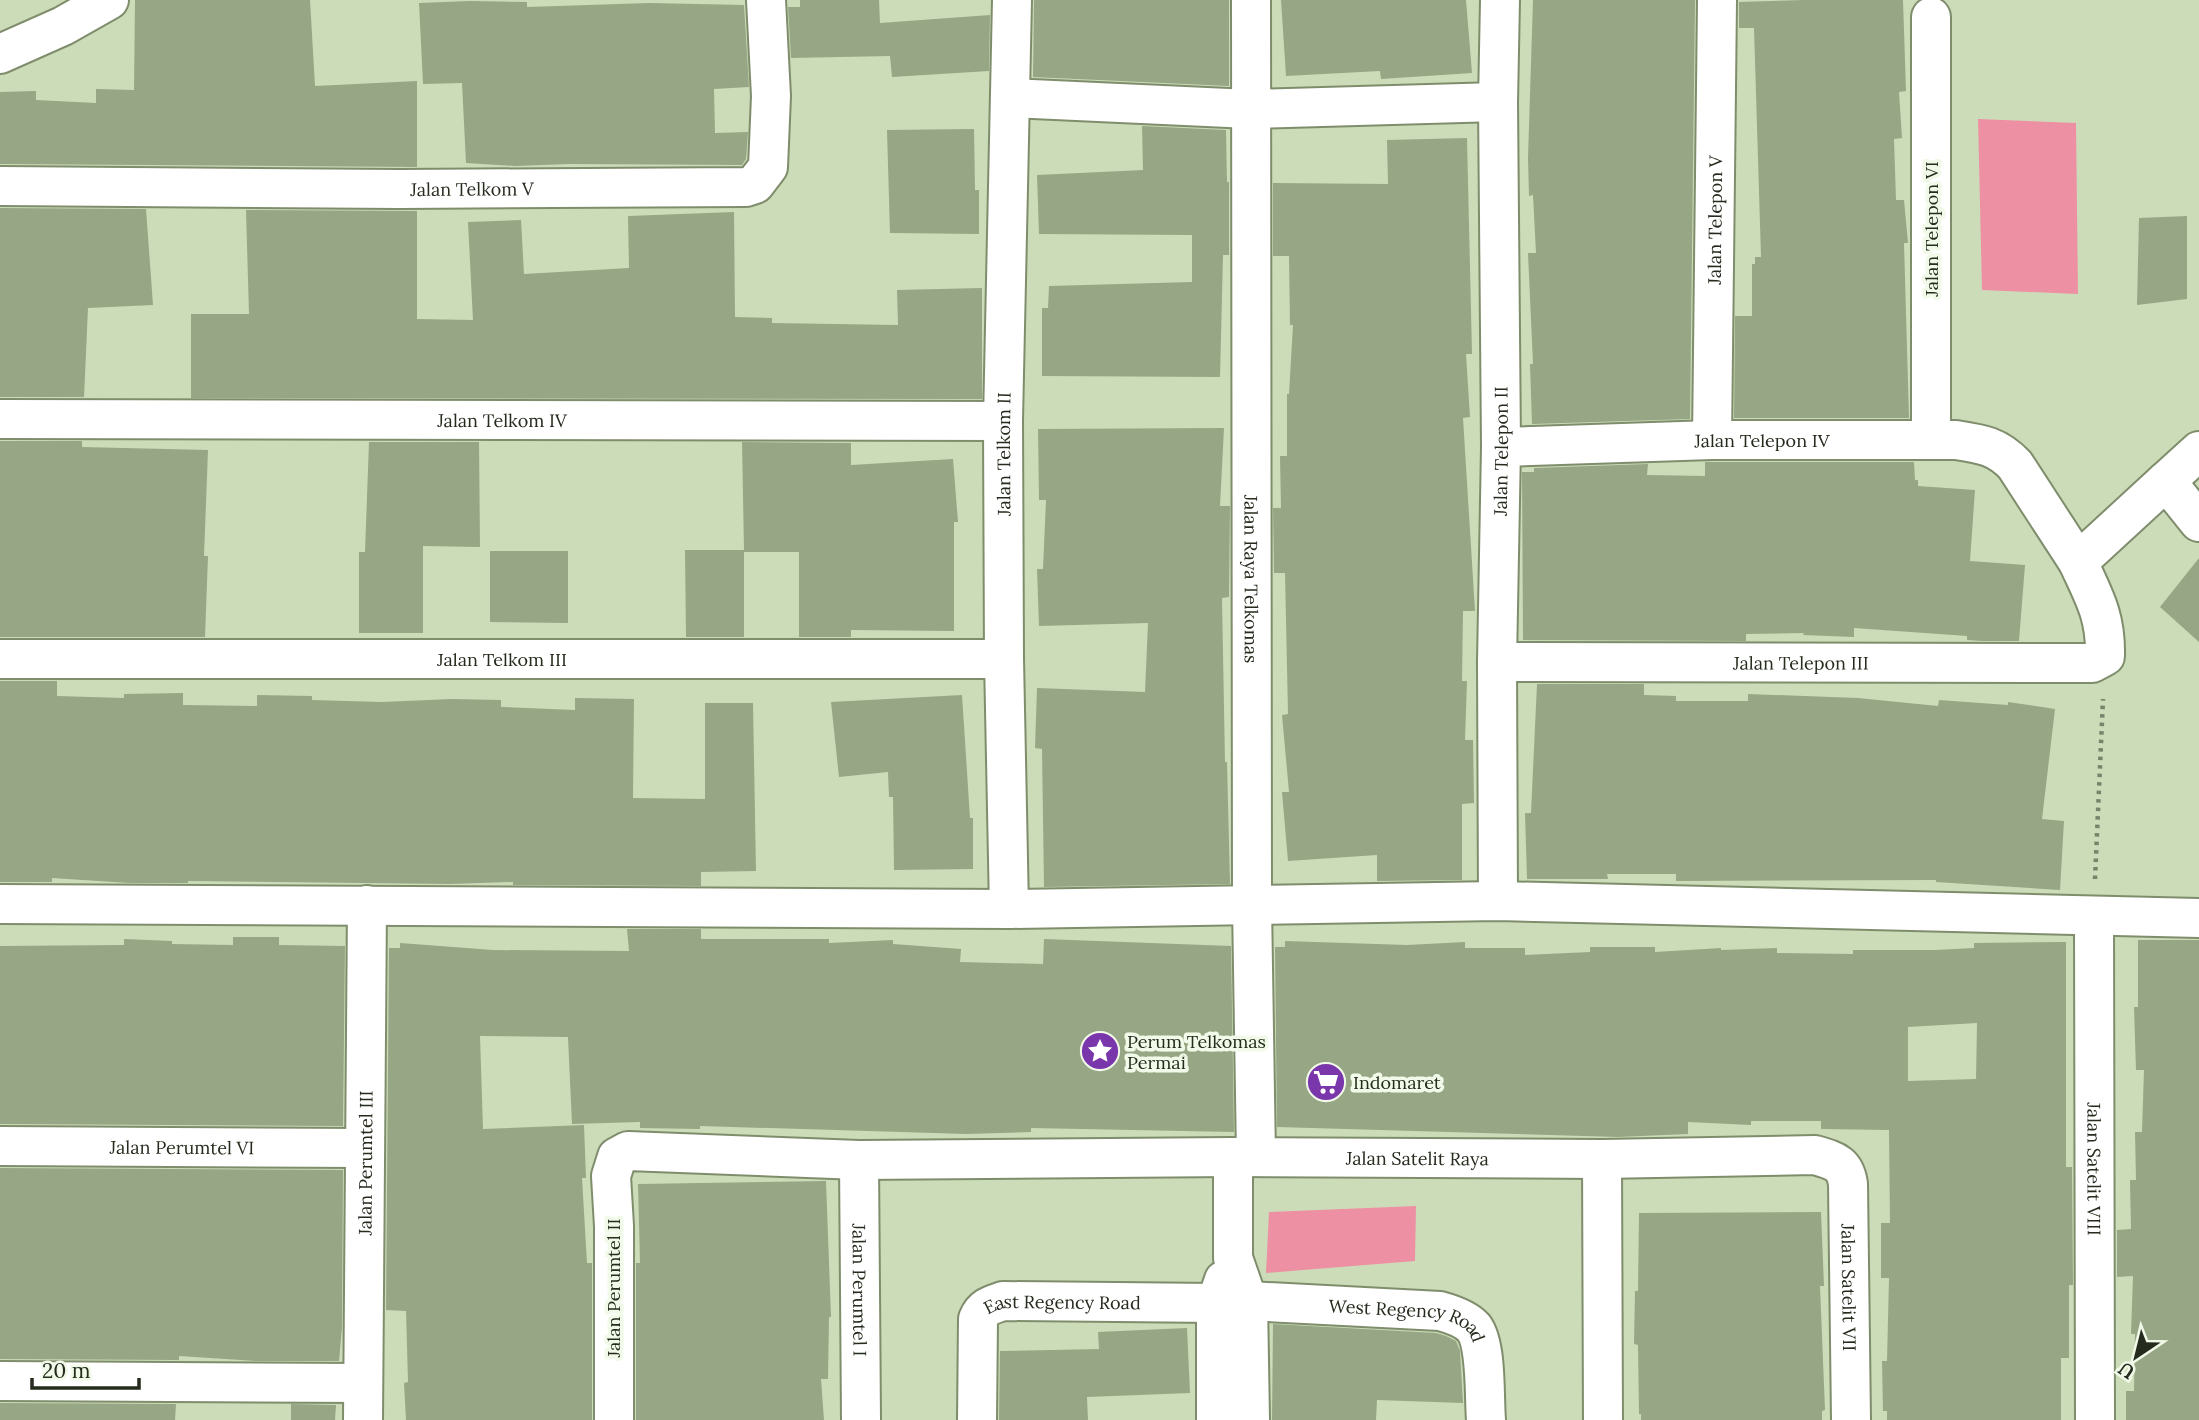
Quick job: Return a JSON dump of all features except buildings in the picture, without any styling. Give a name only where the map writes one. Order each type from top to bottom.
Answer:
[{"type":"street","points":[[0,54],[64,26],[109,0]]},
{"type":"street","name":"Jalan Telkom V","points":[[0,186],[400,189],[746,187],[755,184],[768,167],[771,96],[766,0]]},
{"type":"street","name":"Jalan Telkom II","points":[[1009,909],[1003,659],[1003,421],[1012,0]]},
{"type":"street","name":"Jalan Raya Telkomas","points":[[1216,1420],[1232,1302],[1233,1258],[1245,1157],[1252,904],[1251,0]]},
{"type":"street","name":"Jalan Telepon II","points":[[1498,901],[1500,0]]},
{"type":"street","name":"Jalan Telepon V","points":[[1712,440],[1717,0]]},
{"type":"street","name":"Jalan Telepon VI","points":[[1931,18],[1931,440]]},
{"type":"street","points":[[1011,99],[1250,110],[1498,103]]},
{"type":"street","name":"Jalan Telkom IV","points":[[0,419],[1003,421]]},
{"type":"street","name":"Jalan Telepon IV","points":[[1501,447],[1712,440],[1956,440],[1983,444],[2003,452],[2015,465],[2078,562]]},
{"type":"street","points":[[2105,656],[2105,630],[2078,562],[2199,451]]},
{"type":"street","points":[[2166,481],[2199,522]]},
{"type":"street","name":"Jalan Telepon III","points":[[1497,662],[2092,663],[2105,656]]},
{"type":"street","name":"Jalan Telkom III","points":[[0,659],[1003,659]]},
{"type":"street","points":[[0,904],[1009,909],[1498,901],[2199,918]]},
{"type":"street","name":"Jalan Perumtel III","points":[[363,1420],[367,905]]},
{"type":"street","name":"Jalan Satelit VIII","points":[[2094,917],[2095,1420]]},
{"type":"street","name":"Jalan Perumtel VI","points":[[0,1146],[364,1148]]},
{"type":"street","name":"Jalan Satelit Raya","points":[[617,1157],[628,1151],[859,1160],[1245,1157],[1602,1159],[1815,1155],[1833,1160]]},
{"type":"street","name":"Jalan Perumtel II","points":[[614,1420],[614,1226],[611,1176],[617,1157]]},
{"type":"street","points":[[1602,1159],[1603,1420]]},
{"type":"street","name":"Jalan Perumtel I","points":[[859,1160],[861,1420]]},
{"type":"street","name":"Jalan Satelit VII","points":[[1833,1160],[1846,1171],[1848,1184],[1851,1420]]},
{"type":"street","name":"East Regency Road","points":[[977,1420],[978,1319],[981,1311],[988,1306],[1003,1301],[1232,1302]]},
{"type":"street","name":"Jalan Raya Telkomas","points":[[1232,1302],[1250,1420]]},
{"type":"street","name":"West Regency Road","points":[[1232,1302],[1440,1311],[1453,1315],[1473,1328],[1480,1342],[1486,1420]]},
{"type":"street","points":[[0,1381],[363,1383]]},
{"type":"path","points":[[2094,917],[2105,656]]},
{"type":"shaded area","points":[[1978,119],[2076,123],[2078,294],[1982,290]]},
{"type":"shaded area","points":[[1416,1206],[1415,1261],[1266,1273],[1269,1212]]},
{"type":"place","name":"Perum Telkomas Permai","points":[[1100,1051]]},
{"type":"place","name":"Indomaret","points":[[1326,1082]]}]
